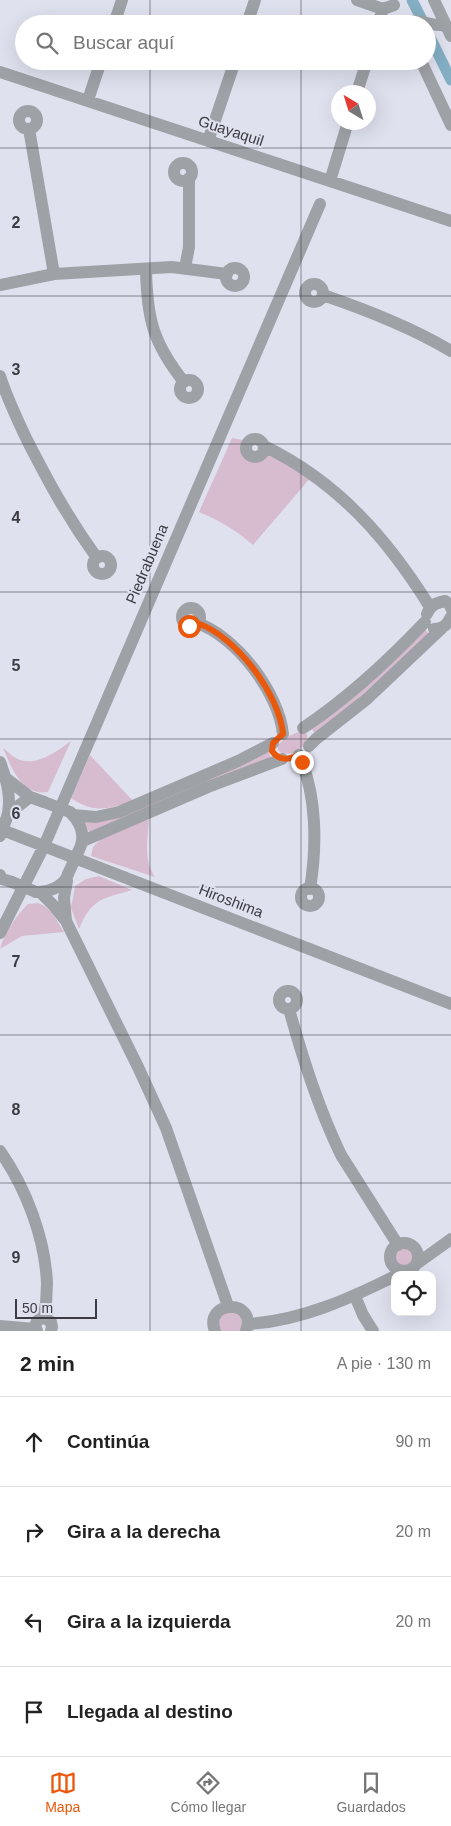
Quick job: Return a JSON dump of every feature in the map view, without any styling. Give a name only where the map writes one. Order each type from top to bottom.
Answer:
[{"type":"street","points":[[117,15],[122,0]]},
{"type":"street","points":[[250,15],[255,0]]},
{"type":"street","points":[[357,0],[389,5]]},
{"type":"street","points":[[434,0],[444,29]]},
{"type":"street","points":[[88,100],[98,70]]},
{"type":"street","points":[[208,141],[232,70]]},
{"type":"street","points":[[359,85],[364,70]]},
{"type":"street","points":[[424,70],[451,124]]},
{"type":"street","name":"Guayaquil","points":[[0,72],[450,219]]},
{"type":"street","points":[[29,129],[54,274]]},
{"type":"street","points":[[330,181],[346,130]]},
{"type":"street","points":[[185,268],[190,237],[190,178]]},
{"type":"street","name":"Piedrabuena","points":[[0,934],[44,846],[320,204]]},
{"type":"street","points":[[0,285],[54,274],[146,269],[185,268],[227,274]]},
{"type":"street","points":[[146,269],[149,317],[166,358],[184,382]]},
{"type":"street","points":[[0,293],[16,282]]},
{"type":"street","points":[[323,295],[358,306],[431,340],[451,352]]},
{"type":"street","points":[[0,376],[13,409],[50,487],[66,514],[97,558]]},
{"type":"street","points":[[264,446],[322,480],[344,500],[376,532],[399,559],[430,607]]},
{"type":"street","points":[[303,728],[332,708],[370,676],[425,622],[430,607],[438,602],[449,601]]},
{"type":"street","points":[[425,622],[429,627],[435,629],[447,627]]},
{"type":"street","points":[[197,623],[219,633],[247,662],[272,698],[282,725],[283,734]]},
{"type":"street","points":[[81,846],[208,787],[282,759],[293,758],[299,755],[316,739],[367,699],[447,627]]},
{"type":"street","points":[[7,780],[30,797],[71,814],[96,817],[119,812],[238,761],[273,743],[283,734],[294,728],[309,730],[312,734],[309,746]]},
{"type":"street","points":[[273,743],[272,751],[276,757],[282,759]]},
{"type":"street","points":[[299,755],[308,782],[312,813],[314,858],[310,889]]},
{"type":"street","points":[[0,762],[7,780],[5,821],[0,836]]},
{"type":"street","points":[[5,821],[30,797]]},
{"type":"street","points":[[38,892],[60,886],[67,877],[81,846],[80,825],[71,814]]},
{"type":"street","name":"Hiroshima","points":[[5,821],[44,846],[451,1004]]},
{"type":"street","points":[[66,921],[64,898],[67,877]]},
{"type":"street","points":[[3,878],[38,892],[53,905],[66,921],[166,1128],[228,1306]]},
{"type":"street","points":[[289,1008],[320,1108],[334,1139],[346,1163],[398,1245]]},
{"type":"street","points":[[0,1151],[19,1183],[40,1243],[47,1284],[44,1317]]},
{"type":"street","points":[[390,1259],[395,1268],[407,1270],[448,1241]]},
{"type":"street","points":[[370,1287],[384,1272],[392,1251],[398,1245],[405,1243],[424,1247],[448,1241]]},
{"type":"street","points":[[407,1270],[417,1257],[412,1246]]},
{"type":"street","points":[[211,1330],[218,1311],[228,1306],[240,1309],[244,1313],[247,1327],[316,1310],[355,1296],[391,1278]]},
{"type":"street","points":[[355,1296],[363,1315],[373,1331]]},
{"type":"street","points":[[0,1326],[36,1330],[37,1321],[44,1317]]},
{"type":"street","points":[[44,1317],[51,1322],[51,1331]]},
{"type":"shaded area","points":[[232,438],[242,440],[242,454],[255,461],[268,455],[274,455],[312,476],[253,545],[227,526],[199,512]]},
{"type":"shaded area","points":[[425,629],[429,634],[369,690],[315,734],[312,729],[338,709]]},
{"type":"shaded area","points":[[298,732],[307,734],[308,742],[295,753],[283,754],[278,750],[278,745],[285,738]]},
{"type":"shaded area","points":[[71,741],[48,792],[31,790],[25,785],[14,772],[3,748],[18,759],[34,761],[60,749]]},
{"type":"shaded area","points":[[268,750],[271,758],[90,834],[84,821]]},
{"type":"shaded area","points":[[90,755],[133,801],[108,808],[94,808],[71,798]]},
{"type":"shaded area","points":[[149,819],[148,856],[151,870],[155,877],[91,856],[93,847],[102,838]]},
{"type":"shaded area","points":[[99,876],[132,890],[99,901],[89,911],[79,929],[71,908],[75,886],[86,879]]},
{"type":"shaded area","points":[[38,903],[50,911],[64,932],[22,936],[0,949],[7,931],[19,914],[28,904]]},
{"type":"shaded area","points":[[403,1248],[409,1251],[412,1257],[409,1263],[403,1266],[397,1263],[394,1257],[397,1251]]},
{"type":"shaded area","points":[[226,1311],[241,1316],[242,1327],[240,1331],[221,1331],[218,1320]]},
{"type":"waterway","points":[[412,0],[420,15]]},
{"type":"waterway","points":[[436,49],[451,80]]},
{"type":"route","points":[[189,626],[197,623],[219,633],[247,662],[272,698],[282,725],[283,734],[273,743],[272,751],[276,757],[282,759],[293,758],[299,755],[302,762]]}]
